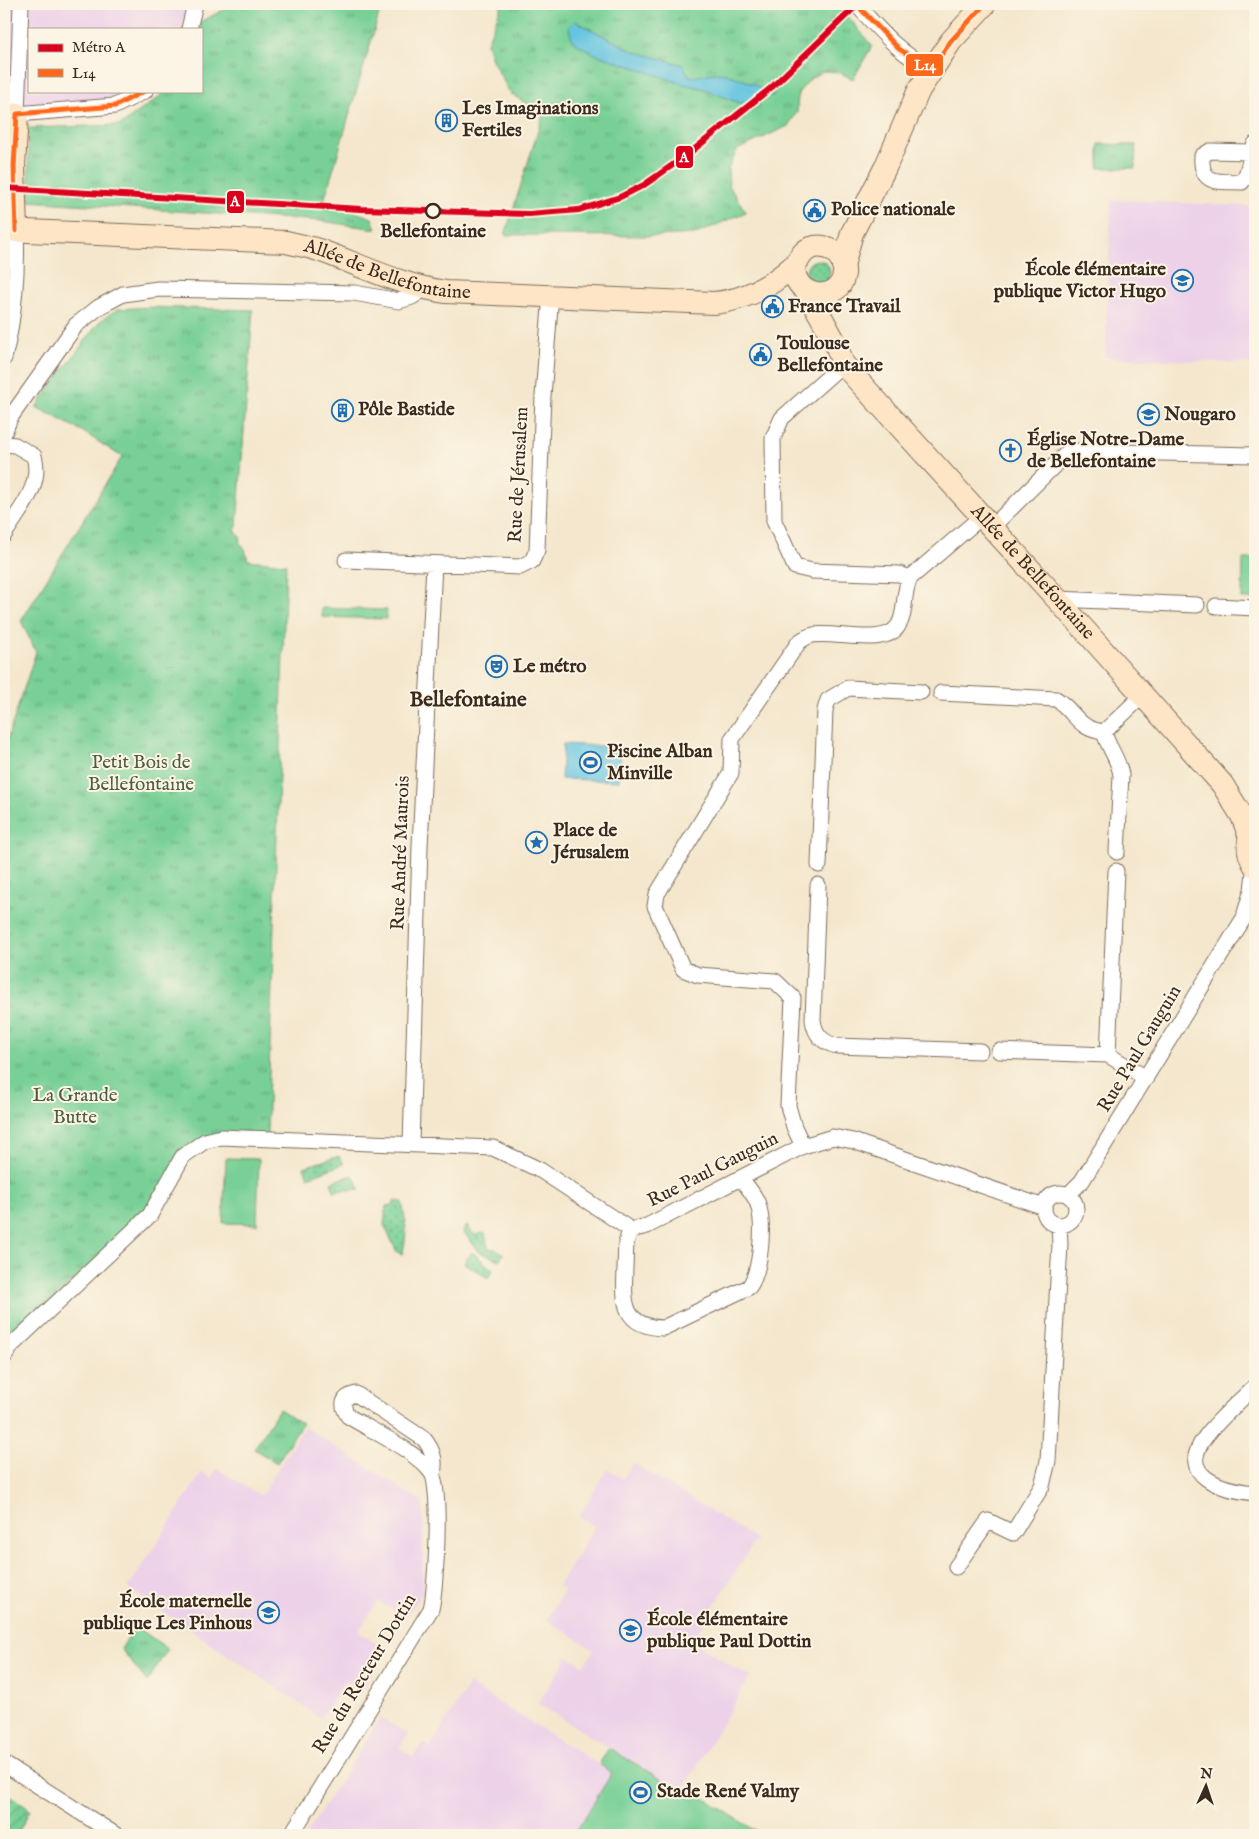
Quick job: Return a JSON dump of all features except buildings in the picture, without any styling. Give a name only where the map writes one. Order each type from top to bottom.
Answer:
[{"type":"street","points":[[4,358],[9,339],[17,254],[10,231],[14,167],[10,114],[21,4]]},
{"type":"street","points":[[190,28],[195,4]]},
{"type":"street","points":[[856,4],[888,38],[926,67]]},
{"type":"street","points":[[837,288],[823,295],[806,291],[796,278],[796,264],[805,250],[822,246],[846,227],[866,193],[947,27],[967,4]]},
{"type":"street","points":[[843,266],[852,233],[885,168],[926,67],[985,4]]},
{"type":"street","points":[[10,114],[115,106],[143,92]]},
{"type":"street","name":"Allée de Bellefontaine","points":[[10,231],[286,242],[323,251],[394,281],[424,289],[446,292],[551,294],[714,303],[732,301],[767,287],[796,264]]},
{"type":"street","points":[[822,246],[836,252],[843,266],[844,274],[837,288],[835,300],[839,354],[777,426],[774,438],[774,522],[795,566],[812,571],[899,574],[910,578]]},
{"type":"street","name":"Allée de Bellefontaine","points":[[767,287],[806,291],[839,354],[986,523],[1057,599],[1222,784],[1255,811]]},
{"type":"street","points":[[4,535],[34,488],[37,474],[34,456],[15,445],[4,444],[4,434],[10,418],[76,326],[99,307],[123,294],[158,289],[354,293],[399,301],[412,297],[424,289]]},
{"type":"street","name":"Rue de Jérusalem","points":[[346,560],[520,566],[532,561],[537,550],[543,387],[551,294]]},
{"type":"street","points":[[803,1146],[794,1127],[788,1106],[793,998],[775,981],[698,975],[683,969],[655,906],[657,894],[731,773],[732,738],[799,642],[815,635],[880,636],[894,632],[900,624],[906,586],[910,578],[986,523],[1069,450],[1255,455]]},
{"type":"street","name":"Rue André Maurois","points":[[411,1144],[420,846],[434,564]]},
{"type":"street","points":[[1057,599],[1197,605]]},
{"type":"street","points":[[1216,606],[1255,608]]},
{"type":"street","points":[[819,865],[825,710],[828,700],[848,688],[921,692]]},
{"type":"street","points":[[940,693],[1047,698],[1062,703],[1081,724],[1092,731],[1104,732],[1142,696]]},
{"type":"street","points":[[1104,732],[1108,745],[1120,765],[1116,852]]},
{"type":"street","name":"Allée de Bellefontaine","points":[[1222,784],[1253,832],[1250,857],[1255,866]]},
{"type":"street","name":"Rue Paul Gauguin","points":[[1242,921],[1252,890],[1255,866]]},
{"type":"street","points":[[1108,1055],[1116,871]]},
{"type":"street","points":[[818,885],[813,1020],[817,1034],[822,1040],[837,1046],[980,1050]]},
{"type":"street","name":"Rue Paul Gauguin","points":[[1068,1195],[1082,1181],[1242,921],[1255,904]]},
{"type":"street","points":[[999,1051],[1108,1055],[1146,1078]]},
{"type":"street","points":[[4,1357],[18,1338],[150,1215],[160,1200],[176,1166],[193,1147],[221,1137],[493,1148],[509,1154],[540,1170],[631,1230],[626,1241],[624,1304],[632,1317],[648,1328],[663,1328],[749,1286],[755,1278],[762,1224],[759,1206],[741,1178]]},
{"type":"street","name":"Rue Paul Gauguin","points":[[631,1230],[648,1226],[803,1146],[834,1137],[853,1141],[1044,1207]]},
{"type":"street","points":[[1056,1193],[1068,1195],[1074,1199],[1077,1211],[1071,1222],[1059,1225],[1048,1219],[1044,1207],[1050,1196],[1056,1193]]},
{"type":"street","points":[[956,1567],[988,1521],[1014,1533],[1042,1486],[1048,1461],[1060,1244],[1059,1225]]},
{"type":"street","points":[[1255,1386],[1206,1436],[1198,1448],[1196,1464],[1202,1475],[1214,1485],[1255,1493]]},
{"type":"street","name":"Rue du Recteur Dottin","points":[[290,1835],[430,1609],[436,1578],[435,1463],[431,1448],[424,1439],[356,1394],[348,1396],[344,1400],[343,1408],[348,1416],[420,1460],[434,1474]]},
{"type":"street","points":[[4,1764],[116,1835]]},
{"type":"shaded area","points":[[4,4],[195,4],[182,28],[28,28],[28,92],[133,92],[114,114],[4,124]]},
{"type":"shaded area","name":"École élémentaire publique Victor Hugo","points":[[1251,197],[1255,198],[1255,364],[1105,357],[1111,200],[1250,206]]},
{"type":"shaded area","points":[[304,1427],[423,1502],[423,1592],[406,1617],[378,1601],[358,1632],[387,1650],[361,1691],[345,1680],[321,1718],[128,1588],[202,1472],[211,1478],[217,1469],[261,1496]]},
{"type":"shaded area","name":"École élémentaire publique Paul Dottin","points":[[633,1463],[756,1539],[692,1641],[750,1677],[681,1792],[538,1704],[568,1656],[584,1666],[594,1650],[547,1620],[564,1590],[558,1586],[595,1527],[579,1517],[607,1469],[623,1479]]},
{"type":"shaded area","points":[[469,1684],[612,1773],[574,1835],[306,1835],[380,1718],[408,1734],[399,1748],[413,1757],[423,1743],[430,1747]]},
{"type":"green space","points":[[235,4],[382,4],[324,201],[372,218],[376,229],[321,221],[29,201],[28,128],[121,125],[166,92],[202,92],[202,28],[200,28],[200,22]]},
{"type":"green space","points":[[502,4],[835,4],[841,8],[872,46],[853,79],[838,72],[824,71],[811,78],[798,93],[797,112],[788,126],[737,150],[728,169],[729,186],[746,212],[696,234],[657,236],[505,235],[543,115],[510,93],[492,60],[487,43]]},
{"type":"green space","points":[[1099,144],[1136,145],[1135,168],[1099,168]]},
{"type":"green space","points":[[818,260],[826,264],[830,272],[826,280],[818,284],[810,280],[806,272],[810,264]]},
{"type":"green space","name":"Petit Bois de Bellefontaine","points":[[149,307],[253,310],[237,526],[235,530],[241,539],[239,542],[245,549],[248,560],[286,564],[267,1135],[200,1140],[152,1205],[4,1347],[4,749],[36,652],[21,621],[122,457],[82,431],[36,407],[99,322],[117,309]]},
{"type":"green space","points":[[1243,559],[1255,559],[1255,599],[1242,599]]},
{"type":"green space","points":[[322,608],[387,610],[386,619],[322,617]]},
{"type":"green space","points":[[339,1156],[344,1164],[308,1177],[304,1167]]},
{"type":"green space","points":[[226,1158],[259,1159],[257,1224],[223,1223]]},
{"type":"green space","points":[[353,1175],[360,1189],[334,1191],[331,1182]]},
{"type":"green space","points":[[394,1201],[402,1202],[405,1215],[406,1234],[402,1254],[397,1252],[384,1225],[386,1206],[394,1205]]},
{"type":"green space","points":[[467,1226],[474,1235],[485,1233],[488,1249],[495,1249],[504,1254],[499,1260],[478,1251],[463,1231]]},
{"type":"green space","points":[[472,1252],[493,1270],[488,1278],[464,1263]]},
{"type":"green space","points":[[279,1409],[302,1423],[277,1463],[254,1449]]},
{"type":"green space","points":[[135,1626],[168,1649],[147,1682],[121,1649]]},
{"type":"green space","name":"Stade René Valmy","points":[[609,1748],[694,1799],[698,1794],[762,1835],[574,1835],[612,1773],[599,1764]]},
{"type":"green space","points":[[4,1790],[30,1810],[17,1835],[4,1835]]},
{"type":"water","points":[[575,21],[633,51],[683,65],[689,76],[720,73],[744,80],[773,95],[740,103],[701,88],[683,84],[595,54],[572,41],[569,28]]},
{"type":"water","name":"Piscine Alban Minville","points":[[563,744],[621,747],[619,781],[561,779]]},
{"type":"metro line","name":"A","points":[[4,188],[361,209],[529,214],[579,210],[620,197],[644,185],[687,155],[772,87],[858,4]]},
{"type":"transit line","name":"L14","points":[[856,4],[899,49],[931,69],[951,41],[985,4]]},
{"type":"transit line","name":"L14","points":[[17,114],[115,106],[142,92]]},
{"type":"transit line","name":"L14","points":[[16,231],[14,167],[17,114]]},
{"type":"place","name":"Les Imaginations Fertiles","points":[[446,120]]},
{"type":"place","name":"Police nationale","points":[[815,210]]},
{"type":"place","name":"Bellefontaine","points":[[433,211]]},
{"type":"place","name":"École élémentaire publique Victor Hugo","points":[[1182,281]]},
{"type":"place","name":"France Travail","points":[[772,307]]},
{"type":"place","name":"Toulouse Bellefontaine","points":[[761,355]]},
{"type":"place","name":"Pôle Bastide","points":[[342,410]]},
{"type":"place","name":"Nougaro","points":[[1148,415]]},
{"type":"place","name":"Église Notre-Dame de Bellefontaine","points":[[1011,451]]},
{"type":"place","name":"Le métro","points":[[497,667]]},
{"type":"place","name":"Piscine Alban Minville","points":[[591,763]]},
{"type":"place","name":"Place de Jérusalem","points":[[537,842]]},
{"type":"place","name":"École maternelle publique Les Pinhous","points":[[268,1613]]},
{"type":"place","name":"École élémentaire publique Paul Dottin","points":[[631,1631]]},
{"type":"place","name":"Stade René Valmy","points":[[641,1792]]},
{"type":"district","name":"Bellefontaine","points":[[468,700]]},
{"type":"park label","name":"La Grande Butte","points":[[75,1107]]}]
